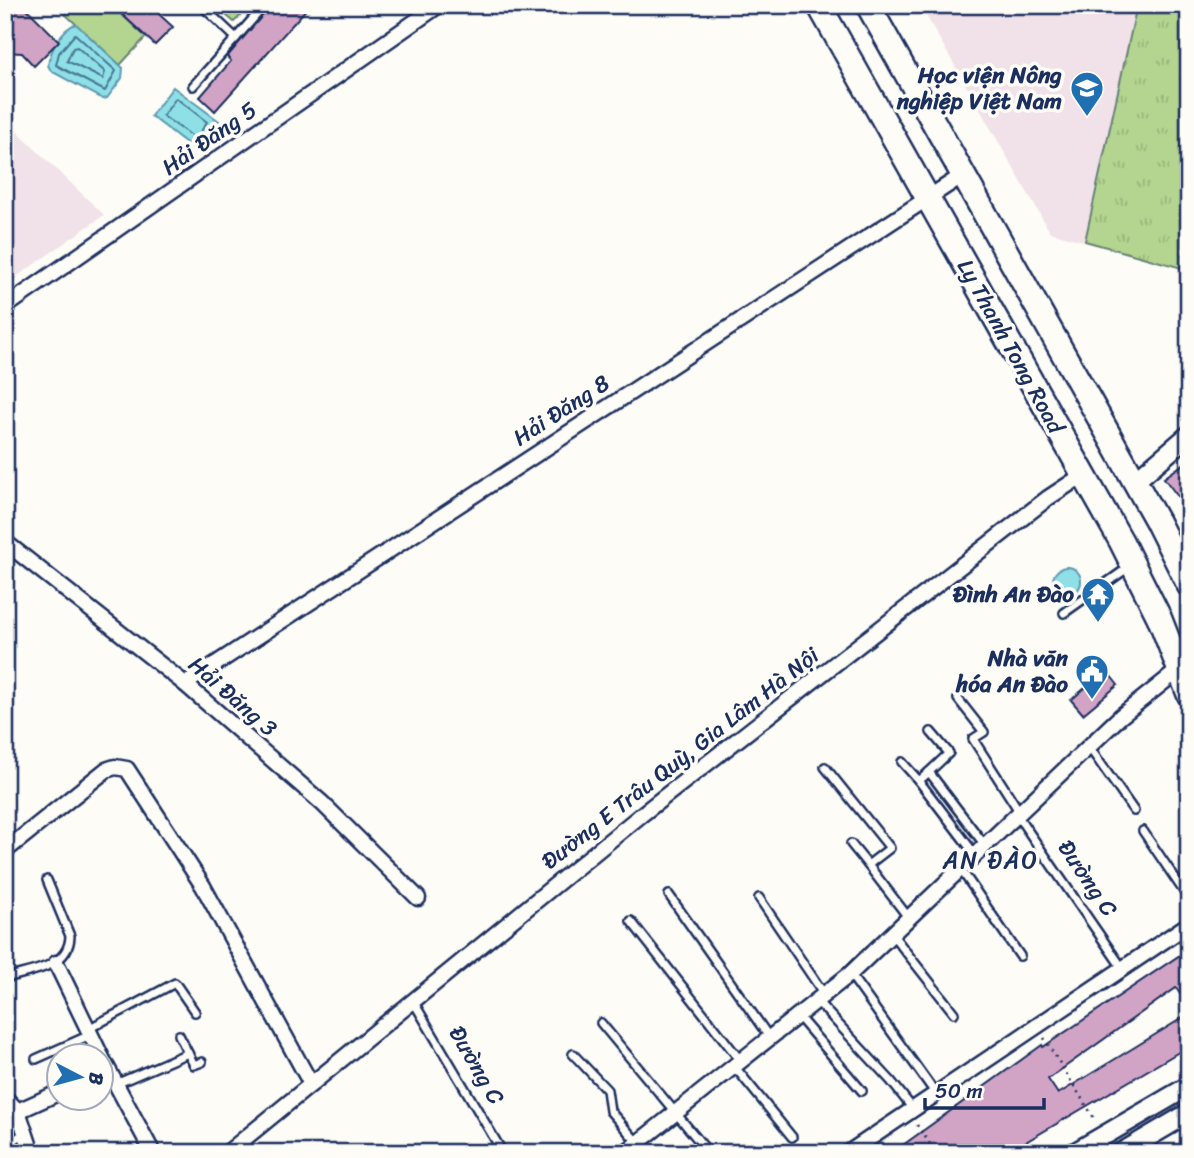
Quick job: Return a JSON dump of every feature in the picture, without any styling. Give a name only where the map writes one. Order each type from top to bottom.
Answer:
[{"type":"main road","name":"Ly Thanh Tong Road","points":[[820,5],[1133,564],[1189,694]]},
{"type":"main road","name":"Ly Thanh Tong Road","points":[[868,5],[1135,481],[1189,585]]},
{"type":"street","name":"Hải Đăng 5","points":[[5,307],[439,5]]},
{"type":"street","name":"Hải Đăng 8","points":[[185,684],[963,175]]},
{"type":"street","points":[[1135,481],[1189,435]]},
{"type":"street","name":"Đường E Trâu Quỳ, Gia Lâm Hà Nội","points":[[227,1153],[652,807],[1048,498],[1083,475]]},
{"type":"street","name":"Hải Đăng 3","points":[[5,542],[185,684],[322,803],[418,898]]},
{"type":"street","points":[[629,1150],[850,974],[1089,746],[1180,669]]},
{"type":"street","points":[[5,851],[106,770],[115,767],[127,769],[203,886],[311,1084]]},
{"type":"street","points":[[848,1153],[914,1116],[936,1094],[1189,924]]},
{"type":"street","points":[[56,962],[93,1042]]},
{"type":"street","points":[[1074,1153],[1189,1086]]},
{"type":"street","points":[[116,1087],[153,1153]]},
{"type":"street","points":[[5,1098],[18,1111],[32,1153]]},
{"type":"street","points":[[18,1111],[46,1098]]},
{"type":"street","points":[[1122,1152],[1189,1113]]},
{"type":"lane","points":[[201,5],[236,38]]},
{"type":"lane","points":[[193,86],[265,5]]},
{"type":"lane","points":[[1065,613],[1133,564]]},
{"type":"lane","name":"Đường C","points":[[958,699],[984,732],[974,739],[1018,813],[1122,969]]},
{"type":"lane","points":[[919,781],[949,753],[931,732]]},
{"type":"lane","points":[[1089,746],[1133,811]]},
{"type":"lane","points":[[902,762],[919,781],[951,827],[979,849]]},
{"type":"lane","points":[[825,767],[890,848],[868,865]]},
{"type":"lane","points":[[929,772],[979,849]]},
{"type":"lane","points":[[1143,831],[1189,899]]},
{"type":"lane","points":[[851,844],[908,917]]},
{"type":"lane","points":[[960,867],[1020,956]]},
{"type":"lane","points":[[5,978],[56,962],[65,956],[71,936],[47,880]]},
{"type":"lane","points":[[669,895],[769,1037]]},
{"type":"lane","points":[[759,898],[820,997],[891,1081],[914,1116]]},
{"type":"lane","points":[[631,920],[792,1137]]},
{"type":"lane","points":[[891,933],[954,1013]]},
{"type":"lane","points":[[850,974],[936,1094]]},
{"type":"lane","points":[[36,1059],[175,983],[195,1012]]},
{"type":"lane","name":"Đường C","points":[[413,1000],[503,1153]]},
{"type":"lane","points":[[797,1015],[862,1091]]},
{"type":"lane","points":[[601,1023],[709,1153]]},
{"type":"lane","points":[[179,1035],[194,1065],[202,1062]]},
{"type":"lane","points":[[116,1085],[188,1053]]},
{"type":"lane","points":[[573,1054],[607,1090],[610,1111],[629,1150]]},
{"type":"lane","points":[[5,1147],[24,1133]]},
{"type":"path","points":[[1042,1035],[1097,1122]]},
{"type":"path","points":[[914,1116],[936,1153]]},
{"type":"shaded area","name":"Học viện Nông nghiệp Việt Nam","points":[[920,5],[1189,5],[1189,270],[1050,232]]},
{"type":"shaded area","points":[[5,120],[104,215],[5,285]]},
{"type":"green space","points":[[73,5],[111,5],[146,37],[120,65],[65,14]]},
{"type":"green space","points":[[214,5],[252,5],[234,22]]},
{"type":"green space","points":[[1137,5],[1189,5],[1189,270],[1085,241]]},
{"type":"water","points":[[76,24],[123,68],[122,78],[107,98],[103,99],[51,71],[48,65],[58,41],[66,30]]},
{"type":"water","points":[[173,87],[219,121],[197,151],[151,116]]},
{"type":"water","points":[[1067,567],[1077,571],[1081,581],[1077,591],[1067,595],[1057,591],[1053,581],[1057,571]]},
{"type":"building","points":[[5,5],[23,5],[59,41],[34,66],[22,53],[5,52]]},
{"type":"building","points":[[112,5],[149,5],[173,27],[155,45]]},
{"type":"building","points":[[271,5],[310,5],[215,111],[200,97],[231,61],[227,57]]},
{"type":"building","points":[[1189,460],[1189,496],[1181,501],[1164,478]]},
{"type":"building","points":[[1106,670],[1118,685],[1083,714],[1071,700]]},
{"type":"building","points":[[1189,949],[1189,1007],[1176,988],[1048,1079],[1058,1094],[1189,1014],[1189,1046],[1007,1153],[892,1153],[1042,1045],[1043,1047]]},
{"type":"place","name":"Học viện Nông nghiệp Việt Nam","points":[[1087,118]]},
{"type":"place","name":"Đình An Đào","points":[[1098,624]]},
{"type":"place","name":"Nhà văn hóa An Đào","points":[[1092,701]]},
{"type":"district","name":"AN ĐÀO","points":[[991,860]]}]
